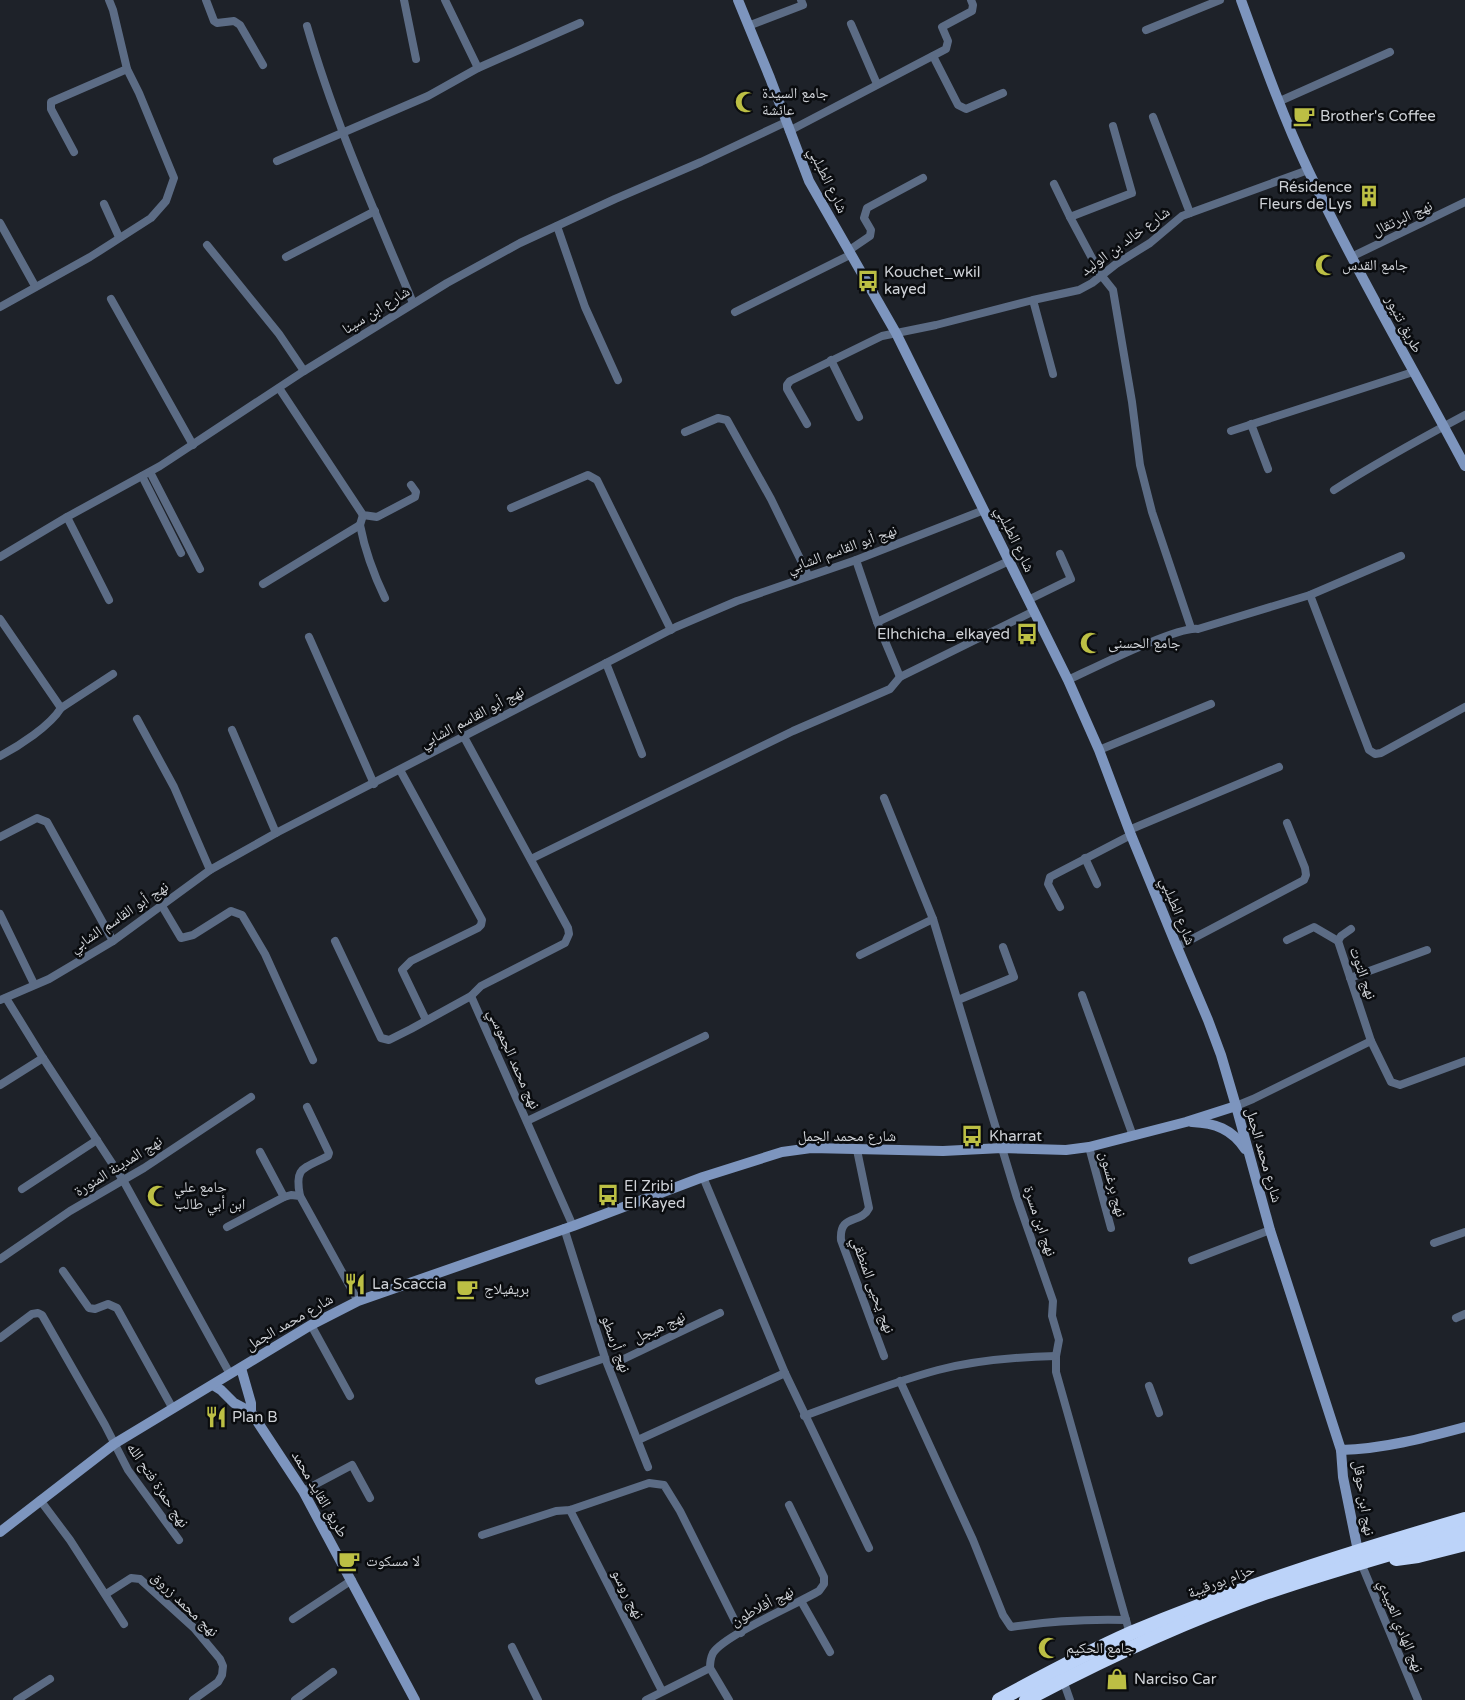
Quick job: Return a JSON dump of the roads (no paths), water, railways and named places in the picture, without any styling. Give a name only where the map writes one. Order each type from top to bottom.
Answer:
[{"type":"highway","points":[[1359,1557],[1397,1531],[1465,1510]]},
{"type":"highway","name":"حزام بورقيبة","points":[[1026,1700],[1132,1647],[1223,1609],[1465,1519]]},
{"type":"highway","name":"حزام بورقيبة","points":[[1000,1700],[1056,1668],[1130,1634],[1217,1598],[1359,1557],[1465,1532]]},
{"type":"highway","points":[[1359,1557],[1418,1556],[1465,1544]]},
{"type":"street","points":[[0,307],[90,257],[151,218],[166,202],[174,178],[140,93],[127,69],[109,0]]},
{"type":"street","points":[[206,0],[214,21],[217,23],[234,21],[240,25],[263,65]]},
{"type":"street","points":[[404,0],[416,59]]},
{"type":"street","points":[[446,0],[478,68]]},
{"type":"street","name":"شارع الطبلبي","points":[[738,0],[809,181],[896,333],[1068,680],[1099,750],[1130,833],[1208,1020],[1221,1055],[1236,1106]]},
{"type":"street","points":[[748,26],[803,5],[801,0]]},
{"type":"street","points":[[970,0],[973,5],[972,11],[942,27],[948,41],[946,49],[933,56],[958,105],[966,109],[1003,93]]},
{"type":"street","points":[[1146,30],[1220,0]]},
{"type":"street","name":"طريق تنيور","points":[[1241,0],[1308,170],[1351,257],[1465,466]]},
{"type":"street","points":[[276,161],[428,96],[478,68],[580,23]]},
{"type":"street","points":[[851,24],[877,84]]},
{"type":"street","points":[[307,26],[316,59],[342,132],[413,303]]},
{"type":"street","points":[[1280,101],[1390,52]]},
{"type":"street","name":"شارع ابن سينا","points":[[0,557],[67,517],[150,472],[413,303],[513,247],[701,162],[788,127],[933,56]]},
{"type":"street","points":[[74,152],[51,109],[51,102],[127,69]]},
{"type":"street","points":[[1153,117],[1190,213]]},
{"type":"street","points":[[1070,217],[1132,192],[1113,126]]},
{"type":"street","name":"شارع خالد بن الوليد","points":[[807,424],[787,389],[787,385],[790,381],[831,360],[882,336],[936,325],[1079,290],[1150,243],[1182,216],[1308,170]]},
{"type":"street","points":[[734,312],[849,253],[870,236],[870,230],[864,218],[867,208],[923,178]]},
{"type":"street","points":[[1054,184],[1101,275],[1113,290],[1132,402],[1140,465],[1170,569],[1192,628]]},
{"type":"street","name":"نهج البرتقال","points":[[1351,257],[1465,202]]},
{"type":"street","points":[[104,204],[120,237]]},
{"type":"street","points":[[286,256],[375,211]]},
{"type":"street","points":[[0,223],[35,286]]},
{"type":"street","points":[[557,226],[585,307],[618,380]]},
{"type":"street","points":[[207,244],[279,334],[304,372]]},
{"type":"street","points":[[110,299],[193,445]]},
{"type":"street","points":[[1033,300],[1053,374]]},
{"type":"street","points":[[831,360],[859,417]]},
{"type":"street","points":[[1231,431],[1413,372]]},
{"type":"street","points":[[279,388],[363,515],[378,517],[415,497],[416,492],[411,485]]},
{"type":"street","points":[[1334,490],[1386,458],[1412,446],[1444,426],[1465,416]]},
{"type":"street","points":[[686,432],[718,418],[727,420],[771,500],[808,575]]},
{"type":"street","points":[[1251,424],[1268,469]]},
{"type":"street","points":[[150,472],[200,569]]},
{"type":"street","points":[[511,508],[588,475],[597,480],[671,630]]},
{"type":"street","points":[[142,476],[181,553]]},
{"type":"street","name":"نهج أبو القاسم الشابي","points":[[3,999],[49,979],[113,941],[210,870],[276,833],[671,630],[738,601],[808,575],[856,560],[984,510]]},
{"type":"street","points":[[363,515],[360,525],[363,542],[385,598]]},
{"type":"street","points":[[67,517],[109,600]]},
{"type":"street","points":[[263,584],[360,525]]},
{"type":"street","points":[[1028,600],[1071,579],[1060,554]]},
{"type":"street","points":[[1068,680],[1115,657],[1192,628],[1198,629],[1310,595],[1401,556]]},
{"type":"street","points":[[856,560],[876,622],[900,677]]},
{"type":"street","points":[[876,622],[1009,561]]},
{"type":"street","points":[[1310,595],[1369,750],[1375,754],[1381,753],[1465,707]]},
{"type":"street","points":[[531,858],[793,731],[890,689],[900,677],[1034,611]]},
{"type":"street","points":[[0,619],[61,708]]},
{"type":"street","points":[[309,637],[374,784]]},
{"type":"street","points":[[606,663],[642,754]]},
{"type":"street","points":[[0,756],[10,751],[49,722],[61,708],[113,674]]},
{"type":"street","points":[[1099,750],[1210,704]]},
{"type":"street","points":[[137,719],[174,787],[210,870]]},
{"type":"street","points":[[232,730],[276,833]]},
{"type":"street","points":[[464,737],[531,858],[568,928],[569,934],[565,943],[481,986],[471,996]]},
{"type":"street","points":[[1060,907],[1048,884],[1050,877],[1130,833],[1279,767]]},
{"type":"street","points":[[400,770],[482,920],[478,928],[411,960],[402,970],[426,1020]]},
{"type":"street","name":"نهج ابن مسرة","points":[[884,798],[933,918],[1017,1198],[1053,1303],[1052,1316],[1058,1340],[1056,1353],[1058,1379],[1130,1634]]},
{"type":"street","points":[[0,837],[37,818],[47,822],[113,941]]},
{"type":"street","points":[[1177,947],[1304,880],[1306,875],[1305,868],[1287,823]]},
{"type":"street","points":[[1085,858],[1097,884]]},
{"type":"street","points":[[162,906],[181,938],[193,935],[232,911],[242,915],[265,954],[313,1060]]},
{"type":"street","points":[[0,914],[34,984]]},
{"type":"street","points":[[860,955],[933,918]]},
{"type":"street","name":"نهج التوت","points":[[1287,940],[1314,926],[1338,941],[1371,1041],[1391,1082],[1400,1085],[1465,1061]]},
{"type":"street","points":[[1338,941],[1341,936],[1351,929]]},
{"type":"street","name":"نهج محمد الجموسي","points":[[335,941],[381,1038],[389,1040],[471,996],[527,1121],[568,1227]]},
{"type":"street","points":[[958,1000],[1014,977],[1003,947]]},
{"type":"street","points":[[1350,978],[1427,950]]},
{"type":"street","points":[[1082,995],[1134,1136]]},
{"type":"street","points":[[3,999],[123,1180],[230,1374]]},
{"type":"street","points":[[527,1121],[705,1036]]},
{"type":"street","points":[[1236,1106],[1371,1041]]},
{"type":"street","points":[[0,1085],[43,1058]]},
{"type":"street","name":"نهج المدينة المنورة","points":[[0,1259],[251,1096]]},
{"type":"street","name":"شارع محمد الجمل","points":[[0,1532],[114,1444],[311,1325],[358,1301],[568,1227],[703,1176],[782,1152],[811,1148],[943,1151],[1002,1148],[1066,1150],[1089,1147],[1186,1122],[1236,1106],[1270,1230],[1341,1450]]},
{"type":"street","points":[[307,1107],[329,1153],[328,1156],[301,1171],[297,1178],[300,1196],[358,1301]]},
{"type":"street","points":[[1186,1122],[1210,1124],[1227,1130],[1240,1142],[1250,1157]]},
{"type":"street","points":[[22,1189],[97,1140]]},
{"type":"street","name":"نهج برغسون","points":[[1089,1147],[1111,1228]]},
{"type":"street","name":"نهج يحيى المنطقي","points":[[857,1150],[869,1208],[867,1212],[844,1223],[840,1232],[841,1240],[884,1356]]},
{"type":"street","points":[[260,1152],[284,1197]]},
{"type":"street","points":[[703,1176],[804,1416],[869,1548]]},
{"type":"street","points":[[226,1227],[284,1197],[291,1195],[300,1196]]},
{"type":"street","name":"نهج أرسطو","points":[[568,1227],[605,1358],[648,1467]]},
{"type":"street","points":[[1192,1260],[1270,1230]]},
{"type":"street","points":[[1434,1242],[1465,1232]]},
{"type":"street","points":[[63,1271],[89,1308],[95,1309],[108,1304],[117,1308],[174,1409]]},
{"type":"street","name":"نهج حمزة فتح الله","points":[[0,1338],[32,1314],[38,1313],[42,1315],[105,1425],[128,1470],[179,1540]]},
{"type":"street","name":"نهج هيجل","points":[[609,1366],[720,1313]]},
{"type":"street","points":[[1456,1318],[1465,1314]]},
{"type":"street","points":[[311,1325],[350,1396]]},
{"type":"street","points":[[804,1416],[900,1381],[939,1370],[978,1362],[1056,1353]]},
{"type":"street","points":[[539,1381],[605,1358]]},
{"type":"street","name":"طريق القايد محمد","points":[[241,1368],[251,1403],[251,1412]]},
{"type":"street","points":[[638,1440],[785,1373]]},
{"type":"street","points":[[900,1381],[976,1548],[1003,1615],[1011,1627],[1084,1619],[1126,1620]]},
{"type":"street","name":"طريق القايد محمد","points":[[213,1385],[234,1403],[251,1412],[303,1491],[415,1700]]},
{"type":"street","points":[[1149,1386],[1159,1413]]},
{"type":"street","points":[[1341,1450],[1366,1449],[1428,1437],[1465,1427]]},
{"type":"street","name":"نهج ابن حوقل","points":[[1341,1450],[1343,1477],[1359,1557]]},
{"type":"street","points":[[303,1491],[352,1466],[370,1498]]},
{"type":"street","points":[[482,1535],[556,1511],[570,1510],[649,1483],[664,1485],[680,1511],[741,1633]]},
{"type":"street","points":[[40,1500],[70,1540],[124,1624]]},
{"type":"street","name":"نهج أفلاطون","points":[[710,1668],[712,1654],[720,1647],[741,1633],[819,1591],[824,1584],[824,1577],[789,1505]]},
{"type":"street","name":"نهج روسو","points":[[570,1510],[662,1691]]},
{"type":"street","name":"نهج الهادي العبيدي","points":[[1359,1557],[1418,1700]]},
{"type":"street","name":"نهج محمد زروق","points":[[106,1594],[131,1578],[140,1579],[194,1628],[220,1659],[222,1675],[218,1682],[193,1700]]},
{"type":"street","points":[[293,1618],[352,1580]]},
{"type":"street","points":[[801,1601],[830,1652]]},
{"type":"street","points":[[512,1648],[538,1700]]},
{"type":"street","points":[[646,1700],[710,1668],[728,1700]]},
{"type":"street","points":[[295,1700],[332,1672]]},
{"type":"street","points":[[16,1700],[50,1679]]},
{"type":"street","points":[[1063,1680],[1070,1700]]},
{"type":"place","name":"جامع السيدة عائشة","points":[[746,102]]},
{"type":"place","name":"Brother's Coffee","points":[[1304,116]]},
{"type":"place","name":"Résidence Fleurs de Lys","points":[[1369,196]]},
{"type":"place","name":"جامع القدس","points":[[1326,265]]},
{"type":"place","name":"Kouchet_wkil kayed","points":[[868,281]]},
{"type":"place","name":"Elhchicha_elkayed","points":[[1027,634]]},
{"type":"place","name":"جامع الحسنى","points":[[1091,643]]},
{"type":"place","name":"Kharrat","points":[[972,1136]]},
{"type":"place","name":"El Zribi El Kayed","points":[[608,1195]]},
{"type":"place","name":"جامع علي ابن أبي طالب","points":[[158,1196]]},
{"type":"place","name":"La Scaccia","points":[[355,1284]]},
{"type":"place","name":"بريفيلاج","points":[[467,1289]]},
{"type":"place","name":"Plan B","points":[[216,1417]]},
{"type":"place","name":"لا مسكوت","points":[[349,1561]]},
{"type":"place","name":"جامع الحكيم","points":[[1049,1648]]},
{"type":"place","name":"Narciso Car","points":[[1117,1679]]}]
